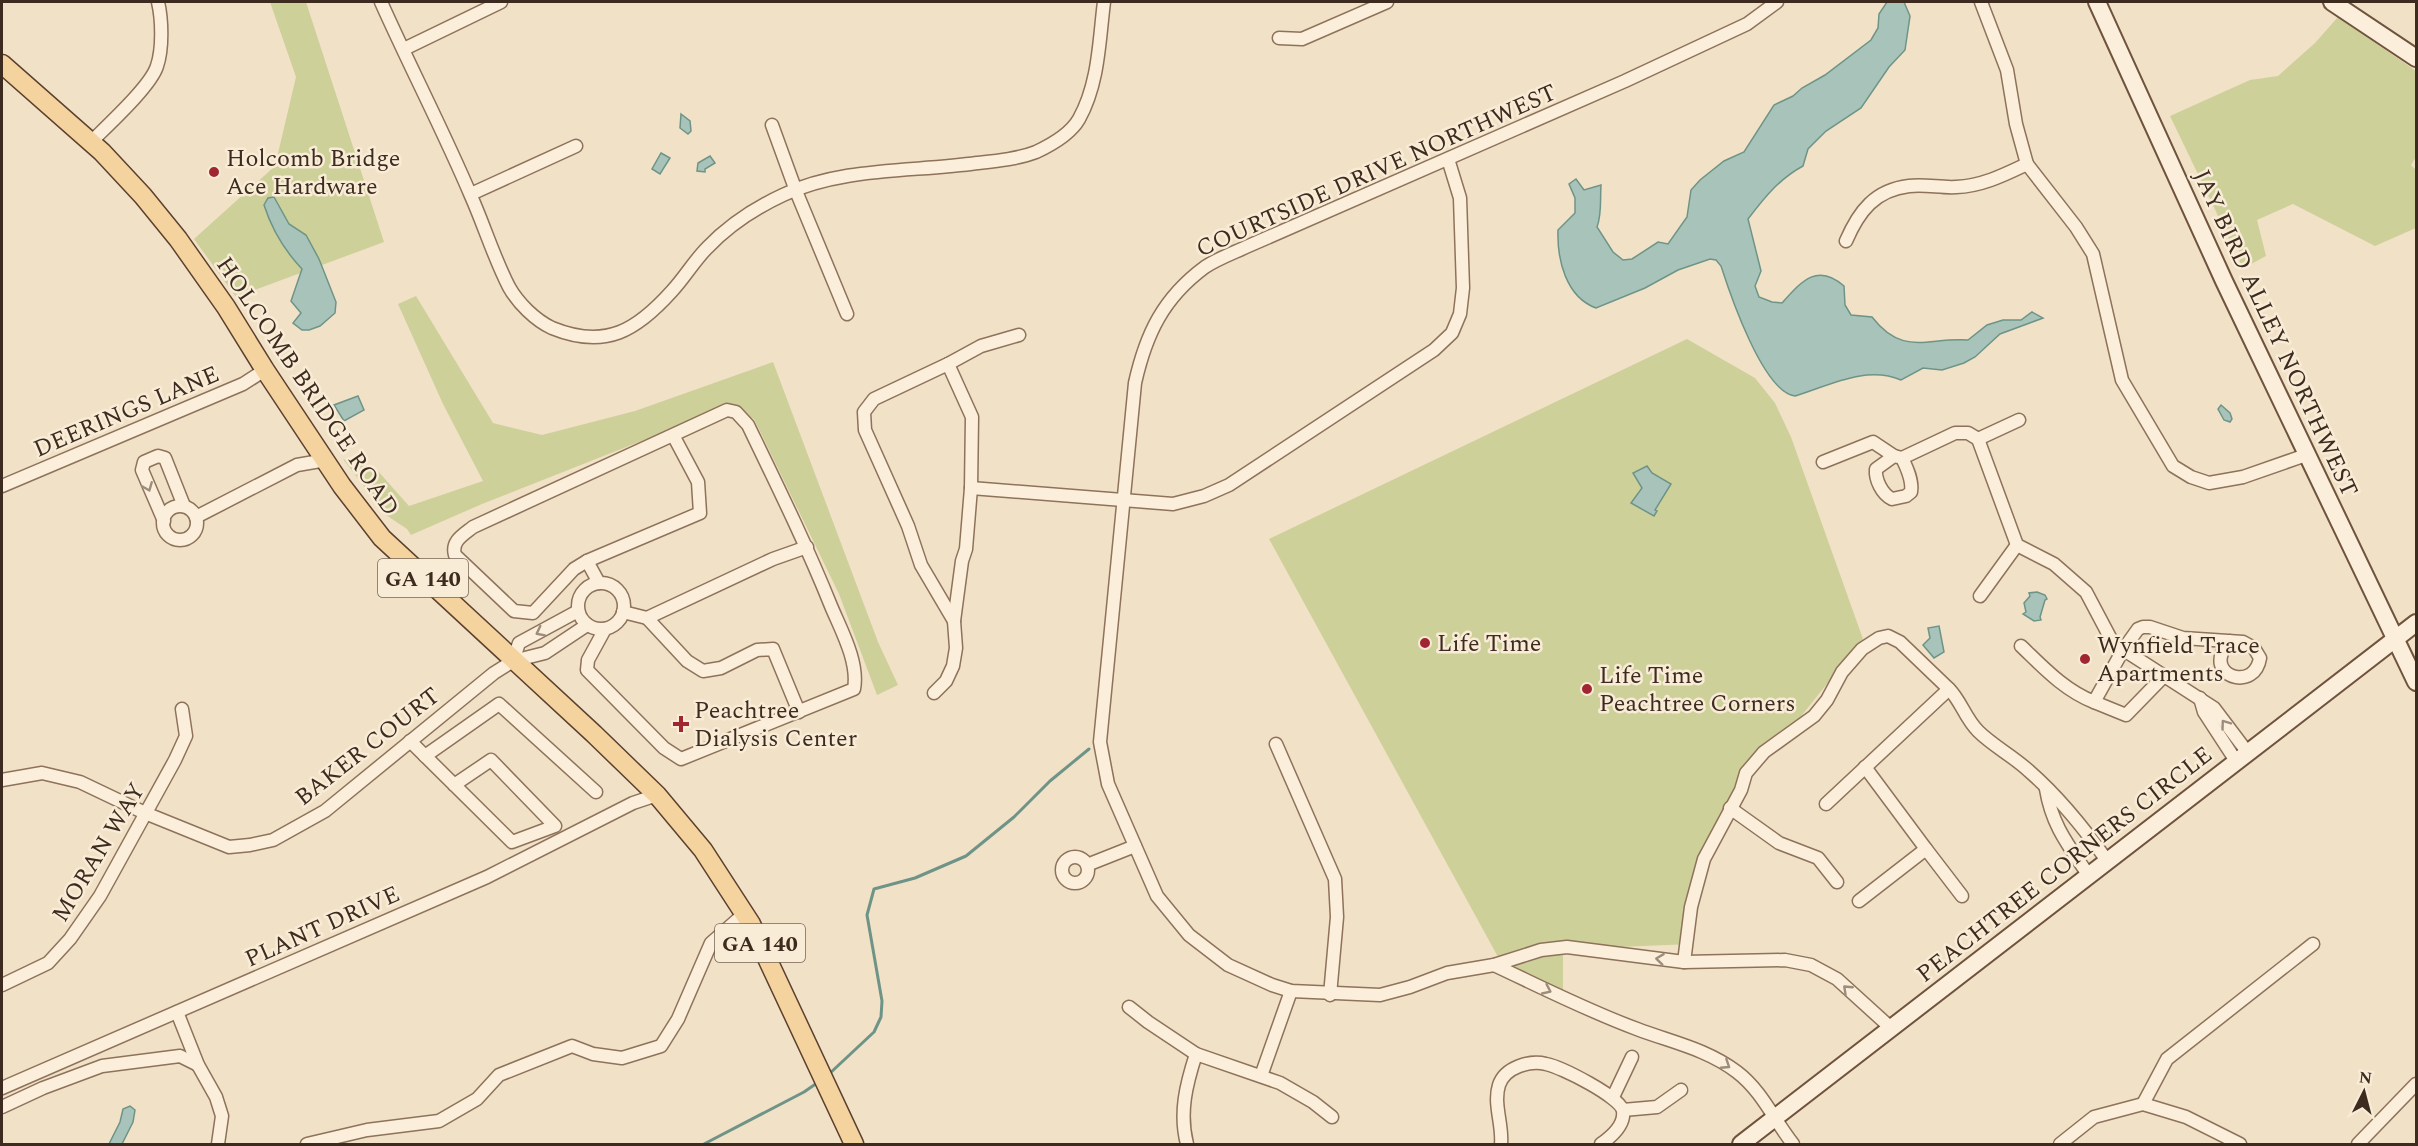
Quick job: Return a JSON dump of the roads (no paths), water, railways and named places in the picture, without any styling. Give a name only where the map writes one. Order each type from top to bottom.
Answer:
[{"type":"main road","name":"HOLCOMB BRIDGE ROAD","points":[[2,64],[90,142],[143,196],[181,243],[226,306],[265,370],[351,499],[382,538],[657,795],[703,850],[744,913],[854,1144]]},
{"type":"street","points":[[90,142],[124,110],[157,67],[162,18],[158,2]]},
{"type":"street","points":[[381,2],[471,194],[509,286],[523,306],[551,327],[573,334],[597,336],[619,335],[635,326],[672,291],[706,248],[747,214],[785,194],[846,177],[1004,160],[1034,152],[1055,142],[1078,121],[1094,83],[1104,2]]},
{"type":"street","points":[[404,49],[501,2]]},
{"type":"street","points":[[1279,38],[1302,39],[1387,2]]},
{"type":"street","name":"COURTSIDE DRIVE NORTHWEST","points":[[1776,2],[1747,24],[1625,81],[1246,247],[1207,266],[1179,289],[1158,317],[1142,349],[1135,383],[1100,742],[1105,777],[1157,896],[1189,935],[1228,965],[1291,992],[1380,995],[1447,973],[1494,965],[1541,950],[1567,947],[1684,962],[1785,960],[1811,965],[1837,979],[1891,1028]]},
{"type":"street","points":[[1981,2],[2007,70],[2016,124],[2027,164],[2076,227],[2093,254],[2122,380],[2173,466],[2191,477],[2209,483],[2243,477],[2306,455]]},
{"type":"street","name":"JAY BIRD ALLEY NORTHWEST","points":[[2097,2],[2224,282],[2416,682]]},
{"type":"street","points":[[2332,2],[2416,58]]},
{"type":"street","points":[[772,125],[796,191],[847,314]]},
{"type":"street","points":[[471,194],[576,146]]},
{"type":"street","points":[[971,488],[1173,504],[1204,496],[1229,485],[1434,350],[1452,333],[1460,314],[1463,262],[1460,198],[1448,159]]},
{"type":"street","points":[[1846,241],[1856,218],[1884,192],[1909,186],[1957,187],[1978,184],[2027,164]]},
{"type":"street","points":[[954,621],[921,565],[908,526],[866,430],[864,412],[874,399],[948,364],[981,345],[1019,335]]},
{"type":"street","points":[[934,693],[946,681],[953,666],[956,648],[954,621],[962,561],[966,549],[971,488],[972,417],[948,364]]},
{"type":"street","name":"DEERINGS LANE","points":[[2,486],[243,384],[265,370]]},
{"type":"street","points":[[605,629],[588,660],[587,670],[664,748],[681,759],[854,689],[856,681],[843,634],[807,547],[748,425],[736,412],[728,410],[673,435],[473,527],[455,541],[453,548],[455,555],[514,611],[533,613],[573,569],[700,513],[698,482],[673,435]]},
{"type":"street","points":[[1978,439],[2019,420]]},
{"type":"street","points":[[1824,462],[1874,442],[1898,457],[1955,434],[1968,433],[1978,439],[2018,545],[2054,564],[2086,592],[2113,643],[2200,698],[2204,712],[2242,757]]},
{"type":"street","points":[[158,456],[165,458],[184,506],[196,517],[196,528],[189,537],[177,539],[168,534],[142,470],[144,462],[158,456]]},
{"type":"street","points":[[196,517],[297,465],[326,460]]},
{"type":"street","points":[[164,521],[168,511],[173,507],[184,506]]},
{"type":"street","points":[[1980,596],[2018,545]]},
{"type":"street","points":[[647,618],[773,559],[807,547]]},
{"type":"street","points":[[587,561],[599,584]]},
{"type":"street","points":[[599,584],[613,587],[624,605],[617,623],[605,629],[587,625],[578,611],[578,604],[585,590],[599,584]]},
{"type":"street","points":[[513,661],[519,643],[578,611]]},
{"type":"street","points":[[623,612],[647,618],[687,661],[703,671],[721,668],[757,650],[773,649],[799,712]]},
{"type":"street","name":"PEACHTREE CORNERS CIRCLE","points":[[1741,1144],[2416,623]]},
{"type":"street","points":[[513,661],[545,653],[587,625]]},
{"type":"street","points":[[2094,702],[2123,650],[2138,629],[2150,627],[2183,638],[2230,641]]},
{"type":"street","points":[[1684,962],[1691,907],[1704,858],[1741,790],[1746,773],[1764,752],[1814,716],[1827,700],[1842,672],[1862,650],[1879,638],[1888,636],[1900,642],[1949,689],[1956,696],[1961,708],[1977,730],[2029,771],[2075,817],[2108,862]]},
{"type":"street","points":[[2021,646],[2061,684],[2079,696],[2126,716],[2164,676]]},
{"type":"street","name":"BAKER COURT","points":[[2,780],[42,773],[80,782],[145,813],[229,847],[273,840],[325,811],[513,661]]},
{"type":"street","points":[[1826,804],[1949,689]]},
{"type":"street","points":[[424,756],[499,704],[596,792]]},
{"type":"street","name":"MORAN WAY","points":[[2,985],[48,963],[70,939],[100,896],[165,781],[186,736],[182,709]]},
{"type":"street","points":[[410,741],[424,756],[512,842],[555,826],[491,760],[454,785]]},
{"type":"street","points":[[1276,744],[1335,879],[1337,917],[1330,995]]},
{"type":"street","points":[[1865,767],[1962,896]]},
{"type":"street","points":[[2046,789],[2050,810],[2057,828],[2089,876]]},
{"type":"street","name":"PLANT DRIVE","points":[[2,1088],[487,877],[633,803],[657,795]]},
{"type":"street","points":[[1730,808],[1779,843],[1818,858],[1837,882]]},
{"type":"street","points":[[1087,865],[1135,846]]},
{"type":"street","points":[[1859,901],[1926,849]]},
{"type":"street","points":[[307,1144],[366,1130],[439,1121],[477,1099],[499,1074],[572,1046],[593,1054],[622,1058],[661,1046],[678,1019],[711,942],[744,913]]},
{"type":"street","points":[[2143,1104],[2167,1059],[2313,944]]},
{"type":"street","points":[[1494,965],[1572,1002],[1637,1029],[1685,1044],[1716,1059],[1737,1072],[1756,1090],[1793,1144]]},
{"type":"street","points":[[1261,1076],[1291,992]]},
{"type":"street","points":[[1129,1007],[1196,1054],[1261,1076],[1313,1101],[1332,1117]]},
{"type":"street","points":[[177,1012],[198,1065],[216,1097],[222,1116],[218,1144]]},
{"type":"street","points":[[1187,1144],[1183,1101],[1196,1054]]},
{"type":"street","points":[[2,1107],[43,1088],[102,1066],[180,1056],[198,1065]]},
{"type":"street","points":[[1613,1097],[1632,1057]]},
{"type":"street","points":[[1501,1144],[1497,1104],[1500,1083],[1517,1066],[1529,1063],[1546,1064],[1613,1097],[1623,1110],[1620,1126],[1601,1144]]},
{"type":"street","points":[[2358,1144],[2416,1084]]},
{"type":"street","points":[[1623,1110],[1657,1107],[1681,1090]]},
{"type":"street","points":[[2060,1144],[2094,1118],[2143,1104],[2186,1117],[2240,1144]]},
{"type":"water","points":[[1887,2],[1904,2],[1910,16],[1905,50],[1889,67],[1861,108],[1826,131],[1808,149],[1803,166],[1779,183],[1748,219],[1761,271],[1755,286],[1759,297],[1782,303],[1803,282],[1818,275],[1826,276],[1844,286],[1845,305],[1851,315],[1872,317],[1894,337],[1916,342],[1968,340],[1987,325],[2003,320],[2021,320],[2032,312],[2043,318],[2000,334],[1975,357],[1942,370],[1923,368],[1901,380],[1888,376],[1861,376],[1795,396],[1783,390],[1771,378],[1760,360],[1749,340],[1721,266],[1716,260],[1710,259],[1678,270],[1645,288],[1596,308],[1577,295],[1565,276],[1558,242],[1558,230],[1575,213],[1575,198],[1569,184],[1576,179],[1584,190],[1601,185],[1597,227],[1613,252],[1623,260],[1632,259],[1658,242],[1668,244],[1687,217],[1691,190],[1700,180],[1724,161],[1744,152],[1774,105],[1793,96],[1825,75],[1871,40],[1878,28],[1879,14]]},
{"type":"water","points":[[681,114],[690,121],[691,131],[688,134],[680,128]]},
{"type":"water","points":[[661,153],[670,158],[660,174],[652,169]]},
{"type":"water","points":[[710,156],[715,163],[705,169],[705,172],[697,171],[698,163]]},
{"type":"water","points":[[274,197],[289,224],[306,235],[319,259],[336,302],[335,313],[320,326],[309,330],[302,330],[293,323],[301,313],[291,301],[302,269],[279,239],[267,214],[264,205],[268,198]]},
{"type":"water","points":[[358,396],[364,410],[344,421],[334,405]]},
{"type":"water","points":[[2221,405],[2230,413],[2232,419],[2230,422],[2224,420],[2218,409]]},
{"type":"water","points":[[1647,466],[1652,473],[1671,484],[1655,510],[1657,511],[1654,516],[1631,503],[1642,488],[1633,473]]},
{"type":"water","points":[[2037,592],[2045,595],[2047,599],[2041,620],[2034,621],[2023,614],[2026,612],[2024,603],[2030,596],[2029,593]]},
{"type":"water","points":[[1939,626],[1944,652],[1934,658],[1923,645],[1930,638],[1928,628]]},
{"type":"water","points":[[130,1106],[135,1110],[133,1122],[122,1144],[109,1144],[120,1122],[123,1109]]},
{"type":"waterway","points":[[828,1075],[874,1032],[881,1017],[882,1001],[867,915],[874,889],[915,878],[966,856],[1014,817],[1050,781],[1089,749]]},
{"type":"waterway","points":[[704,1144],[817,1083]]},
{"type":"place","name":"Holcomb Bridge Ace Hardware","points":[[214,172]]},
{"type":"place","name":"Life Time","points":[[1425,643]]},
{"type":"place","name":"Wynfield Trace Apartments","points":[[2085,659]]},
{"type":"place","name":"Life Time Peachtree Corners","points":[[1587,689]]},
{"type":"place","name":"Peachtree Dialysis Center","points":[[681,724]]}]
